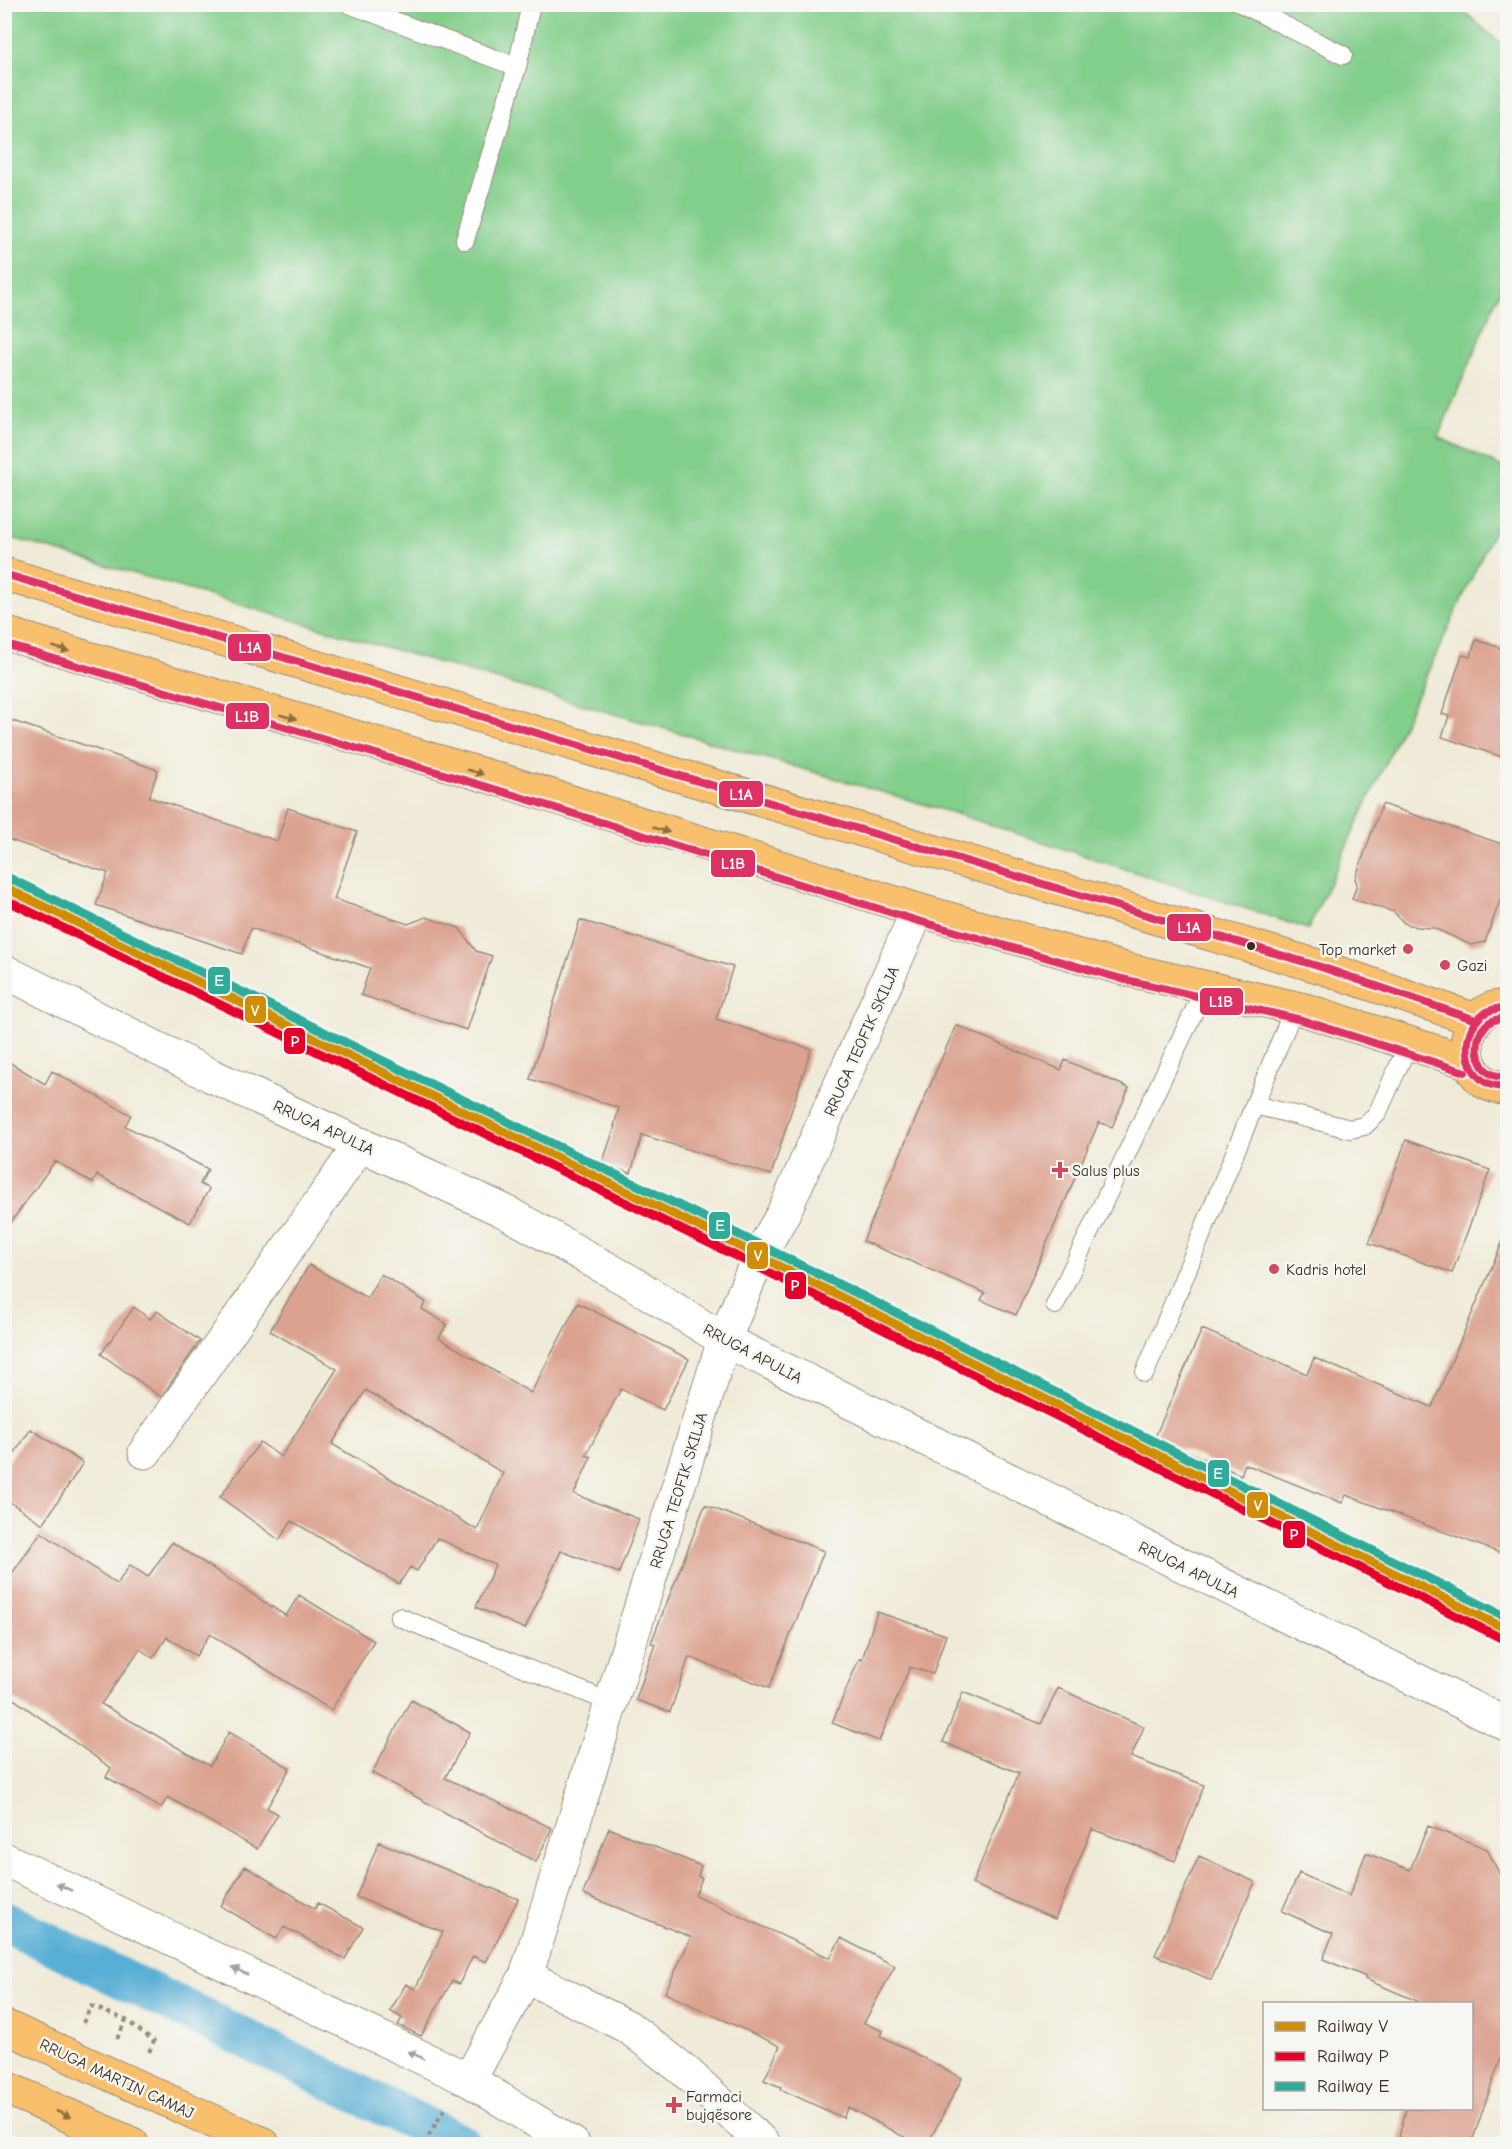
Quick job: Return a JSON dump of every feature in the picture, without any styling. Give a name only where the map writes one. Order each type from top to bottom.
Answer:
[{"type":"main road","points":[[4,574],[1321,967],[1476,1020]]},
{"type":"main road","points":[[4,633],[494,777],[918,910],[1125,969],[1305,1010],[1468,1062]]},
{"type":"main road","points":[[1508,1007],[1488,1011],[1476,1020],[1469,1033],[1466,1047],[1468,1062],[1475,1074],[1486,1083],[1508,1088]]},
{"type":"main road","name":"RRUGA MARTIN CAMAJ","points":[[4,2026],[263,2145]]},
{"type":"main road","points":[[6,2093],[132,2145]]},
{"type":"street","name":"RRUGA TEOFIK SKILJA","points":[[469,2080],[526,1976],[724,1341],[759,1256],[784,1212],[918,910]]},
{"type":"street","name":"RRUGA APULIA","points":[[4,971],[210,1075],[502,1210],[631,1282],[724,1341],[1508,1725]]},
{"type":"street","points":[[145,1452],[361,1144]]},
{"type":"street","points":[[4,1859],[469,2080],[573,2145]]},
{"type":"street","points":[[526,1976],[628,2027],[685,2071],[764,2145]]},
{"type":"lane","points":[[349,4],[517,67]]},
{"type":"lane","points":[[465,240],[517,67],[531,4]]},
{"type":"lane","points":[[1242,4],[1343,55]]},
{"type":"lane","points":[[1055,1305],[1205,988]]},
{"type":"lane","points":[[1145,1373],[1294,1008]]},
{"type":"lane","points":[[1255,1105],[1350,1129],[1364,1126],[1377,1114],[1409,1043]]},
{"type":"lane","points":[[399,1617],[612,1703]]},
{"type":"path","points":[[115,2044],[126,2020]]},
{"type":"path","points":[[424,2145],[444,2110]]},
{"type":"green space","points":[[4,5],[1457,5],[1507,49],[1508,272],[1438,437],[1507,469],[1507,502],[1308,929],[957,814],[5,536]]},
{"type":"building","points":[[1476,640],[1508,650],[1508,759],[1442,737],[1449,716],[1442,714],[1462,655],[1470,657]]},
{"type":"building","points":[[10,720],[158,770],[149,797],[277,841],[288,808],[357,832],[334,899],[408,924],[426,917],[459,928],[476,951],[492,956],[467,1030],[361,995],[370,968],[251,928],[242,954],[96,905],[108,873],[4,838],[4,736]]},
{"type":"building","points":[[1382,804],[1508,846],[1508,878],[1485,942],[1471,945],[1434,928],[1417,927],[1404,923],[1394,912],[1352,899],[1357,884],[1355,879]]},
{"type":"building","points":[[580,920],[733,967],[716,1019],[811,1049],[771,1175],[642,1135],[631,1173],[602,1164],[619,1108],[530,1079]]},
{"type":"building","points":[[956,1025],[1061,1070],[1065,1060],[1129,1088],[1112,1127],[1099,1122],[1016,1315],[981,1300],[985,1293],[863,1241]]},
{"type":"building","points":[[4,1059],[45,1084],[52,1071],[131,1115],[125,1126],[208,1169],[200,1184],[209,1189],[190,1223],[97,1175],[93,1183],[55,1161],[4,1232]]},
{"type":"building","points":[[1406,1140],[1490,1170],[1452,1273],[1369,1243]]},
{"type":"building","points":[[1508,1229],[1508,1556],[1346,1495],[1342,1503],[1245,1464],[1241,1475],[1155,1437],[1202,1329],[1307,1374],[1314,1358],[1432,1407]]},
{"type":"building","points":[[309,1265],[367,1298],[381,1274],[426,1302],[422,1309],[447,1324],[439,1338],[531,1393],[578,1303],[689,1359],[663,1410],[621,1389],[586,1455],[591,1457],[574,1494],[639,1519],[619,1573],[561,1551],[525,1629],[476,1607],[495,1565],[437,1538],[417,1571],[410,1567],[399,1584],[292,1521],[279,1540],[220,1497],[260,1442],[281,1457],[337,1369],[270,1331]],"holes":[[[366,1390],[503,1473],[477,1530],[332,1444]]]},
{"type":"building","points":[[134,1307],[150,1319],[157,1311],[200,1341],[161,1397],[101,1354]]},
{"type":"building","points":[[31,1429],[83,1463],[43,1524],[4,1498],[4,1468]]},
{"type":"building","points":[[705,1505],[824,1551],[769,1688],[689,1657],[670,1712],[636,1700],[655,1644],[651,1643]]},
{"type":"building","points":[[41,1532],[117,1584],[130,1565],[148,1577],[172,1542],[286,1616],[299,1595],[374,1641],[331,1710],[210,1634],[196,1656],[167,1637],[153,1658],[140,1649],[101,1704],[210,1766],[229,1732],[290,1768],[267,1808],[278,1814],[257,1849],[168,1797],[161,1808],[106,1777],[111,1768],[4,1692],[4,1585]]},
{"type":"building","points":[[877,1612],[946,1635],[933,1674],[910,1667],[879,1741],[832,1723],[859,1659],[862,1660]]},
{"type":"building","points":[[1058,1688],[1144,1727],[1131,1757],[1204,1785],[1175,1861],[1092,1829],[1055,1919],[972,1884],[1019,1773],[943,1742],[963,1692],[1041,1724]]},
{"type":"building","points":[[411,1700],[470,1732],[445,1778],[552,1828],[536,1862],[372,1773]]},
{"type":"building","points":[[1428,1826],[1487,1849],[1508,1891],[1508,2036],[1471,2145],[1397,2145],[1406,2110],[1473,2110],[1473,2002],[1419,2002],[1323,1959],[1333,1934],[1282,1911],[1299,1873],[1349,1896],[1366,1853],[1410,1870]]},
{"type":"building","points":[[609,1828],[701,1866],[698,1876],[702,1878],[695,1895],[830,1958],[841,1938],[895,1966],[864,2023],[883,2031],[881,2036],[962,2078],[927,2145],[919,2145],[848,2107],[843,2118],[764,2080],[780,2046],[665,1993],[691,1937],[583,1894]]},
{"type":"building","points":[[379,1842],[518,1899],[486,1962],[473,1956],[459,1984],[452,1981],[421,2036],[398,2025],[402,2018],[390,2011],[406,1984],[415,1989],[443,1932],[356,1897]]},
{"type":"building","points":[[1199,1856],[1255,1882],[1211,1980],[1155,1955]]},
{"type":"building","points":[[245,1866],[315,1909],[318,1903],[363,1927],[345,1959],[284,1927],[276,1939],[221,1906]]},
{"type":"waterway","points":[[4,1921],[461,2144]]},
{"type":"rail line","name":"E","points":[[9,878],[764,1247],[1508,1618]]},
{"type":"rail line","name":"V","points":[[4,887],[759,1256],[1508,1630]]},
{"type":"rail line","name":"P","points":[[4,899],[754,1265],[1503,1639]]},
{"type":"transit line","name":"L1A","points":[[4,574],[1321,967],[1476,1020]]},
{"type":"transit line","name":"L1B","points":[[4,644],[491,788],[915,920],[1122,979],[1302,1020],[1465,1072]]},
{"type":"transit line","name":"L1A","points":[[1508,1007],[1491,1010],[1481,1016],[1473,1027],[1468,1045],[1470,1064],[1481,1079],[1491,1085],[1508,1088]]},
{"type":"transit line","name":"L1B","points":[[1507,1078],[1493,1075],[1482,1066],[1478,1045],[1482,1031],[1488,1023],[1508,1018]]},
{"type":"place","name":"Top market","points":[[1408,949]]},
{"type":"place","name":"Gazi","points":[[1445,965]]},
{"type":"place","name":"Salus plus","points":[[1060,1170]]},
{"type":"place","name":"Kadris hotel","points":[[1274,1269]]},
{"type":"place","name":"Farmaci bujqësore","points":[[674,2105]]}]
